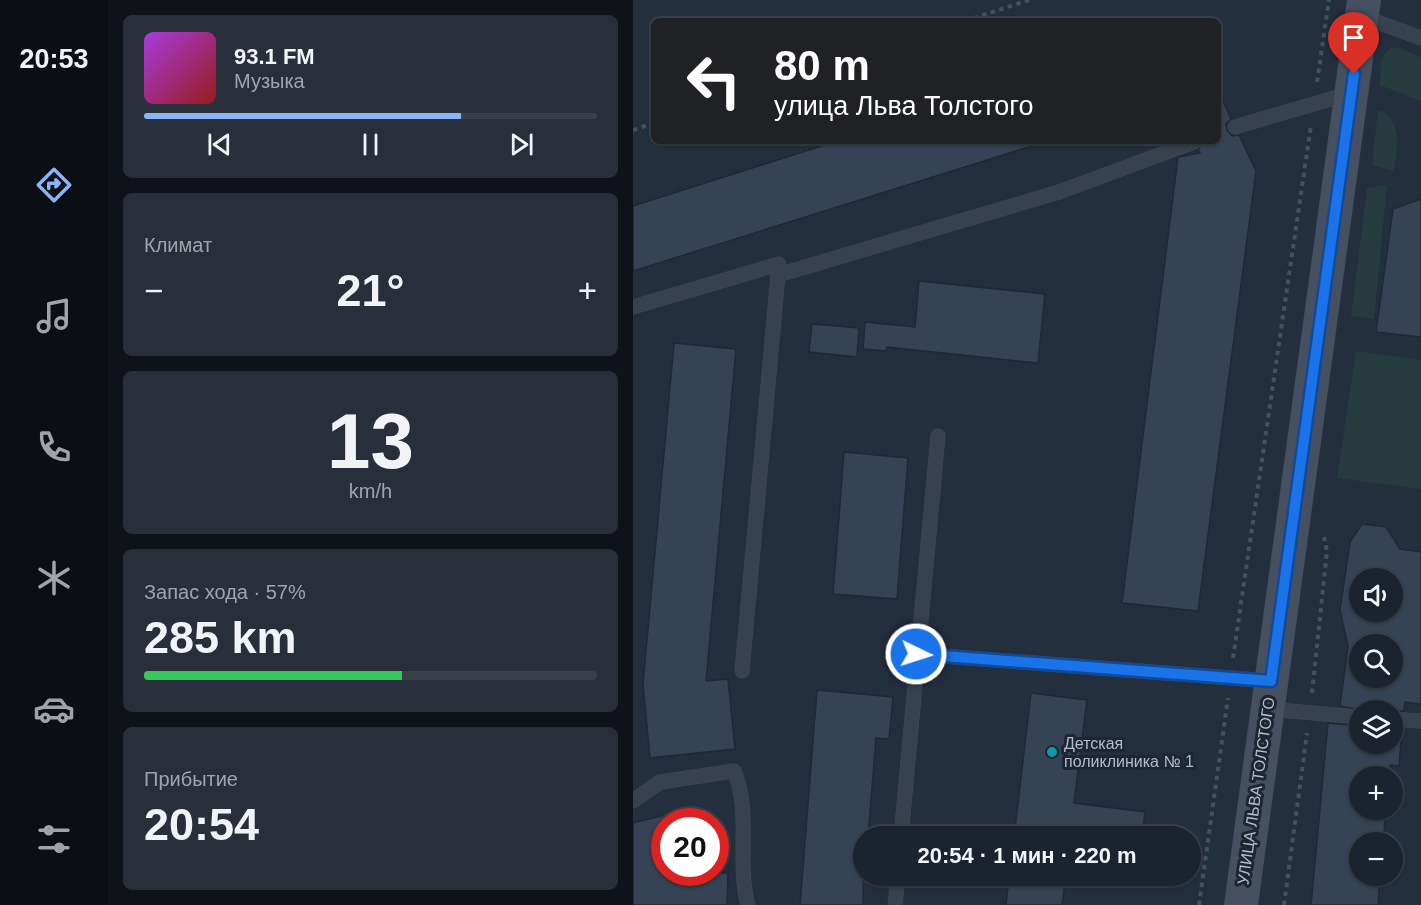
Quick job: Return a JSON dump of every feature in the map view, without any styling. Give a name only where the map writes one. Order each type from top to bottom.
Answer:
[{"type":"street","name":"УЛИЦА ЛЬВА ТОЛСТОГО","points":[[1241,905],[1362,8]]},
{"type":"lane","points":[[1362,8],[1421,38]]},
{"type":"lane","points":[[1235,127],[1351,93]]},
{"type":"lane","points":[[778,275],[1059,192],[1189,144]]},
{"type":"lane","points":[[633,307],[779,264],[742,671]]},
{"type":"lane","points":[[902,826],[916,654],[938,436]]},
{"type":"lane","points":[[916,654],[1231,678],[1269,695],[1349,715]]},
{"type":"lane","points":[[1403,720],[1421,722]]},
{"type":"lane","points":[[633,801],[660,782],[734,771],[741,788],[743,889],[748,905]]},
{"type":"lane","points":[[895,905],[897,886]]},
{"type":"path","points":[[974,18],[1029,0]]},
{"type":"path","points":[[1199,905],[1329,0]]},
{"type":"path","points":[[633,130],[651,124]]},
{"type":"green space","points":[[1396,47],[1421,57],[1421,101],[1380,85],[1383,57],[1386,52]]},
{"type":"green space","points":[[1378,111],[1383,111],[1389,117],[1396,131],[1394,171],[1372,165]]},
{"type":"green space","points":[[1387,185],[1374,319],[1351,316],[1367,188]]},
{"type":"green space","points":[[1356,351],[1421,360],[1421,489],[1337,478]]},
{"type":"building","points":[[1221,97],[1231,119],[1226,124],[1227,130],[1232,136],[1239,135],[1256,171],[1198,611],[1122,603],[1178,157],[1200,153],[1198,150],[1201,144],[1221,144]]},
{"type":"building","points":[[828,144],[1032,144],[1032,146],[633,271],[633,206]]},
{"type":"building","points":[[1421,199],[1421,337],[1376,332],[1393,209]]},
{"type":"building","points":[[919,281],[1045,294],[1038,363],[887,347],[886,351],[863,349],[865,322],[915,327]]},
{"type":"building","points":[[812,324],[859,328],[857,357],[809,352]]},
{"type":"building","points":[[674,343],[736,349],[706,681],[728,679],[735,749],[650,758],[643,684]]},
{"type":"building","points":[[844,452],[908,458],[897,599],[833,594]]},
{"type":"building","points":[[1362,524],[1386,527],[1400,549],[1421,552],[1421,704],[1405,702],[1404,711],[1403,700],[1349,700],[1349,708],[1340,706],[1348,646],[1340,610],[1350,542]]},
{"type":"building","points":[[817,690],[893,697],[889,739],[876,738],[869,826],[853,826],[853,886],[863,886],[863,905],[800,905]]},
{"type":"building","name":"Детская поликлиника № 1","points":[[1031,693],[1087,700],[1074,803],[1145,812],[1143,826],[1015,826]]},
{"type":"building","points":[[1328,723],[1349,725],[1349,754],[1400,754],[1399,766],[1349,766],[1349,820],[1385,820],[1384,832],[1349,832],[1349,886],[1379,886],[1378,905],[1311,905]]},
{"type":"building","points":[[651,818],[651,886],[728,886],[727,905],[633,905],[633,823]]},
{"type":"building","points":[[1008,886],[1065,886],[1062,905],[1006,905]]},
{"type":"place","name":"Детская поликлиника № 1","points":[[1052,752]]},
{"type":"route","points":[[916,654],[1271,681],[1354,74]]}]
